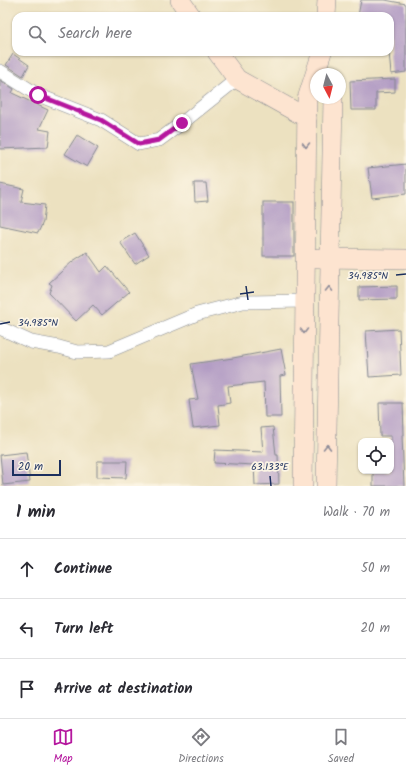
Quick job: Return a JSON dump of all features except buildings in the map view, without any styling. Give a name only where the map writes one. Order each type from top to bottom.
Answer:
[{"type":"street","points":[[180,0],[188,12]]},
{"type":"street","points":[[326,12],[327,0]]},
{"type":"street","points":[[220,56],[237,79],[307,118]]},
{"type":"street","points":[[303,486],[304,258],[307,99],[322,56]]},
{"type":"street","points":[[324,56],[327,68]]},
{"type":"street","points":[[0,71],[38,95],[101,120],[139,144],[159,140],[237,79]]},
{"type":"street","points":[[326,486],[333,104]]},
{"type":"street","points":[[304,258],[406,259]]},
{"type":"street","points":[[0,328],[31,342],[77,352],[109,351],[197,314],[243,302],[304,301]]},
{"type":"route","points":[[38,95],[101,120],[139,144],[159,140],[182,123]]}]
